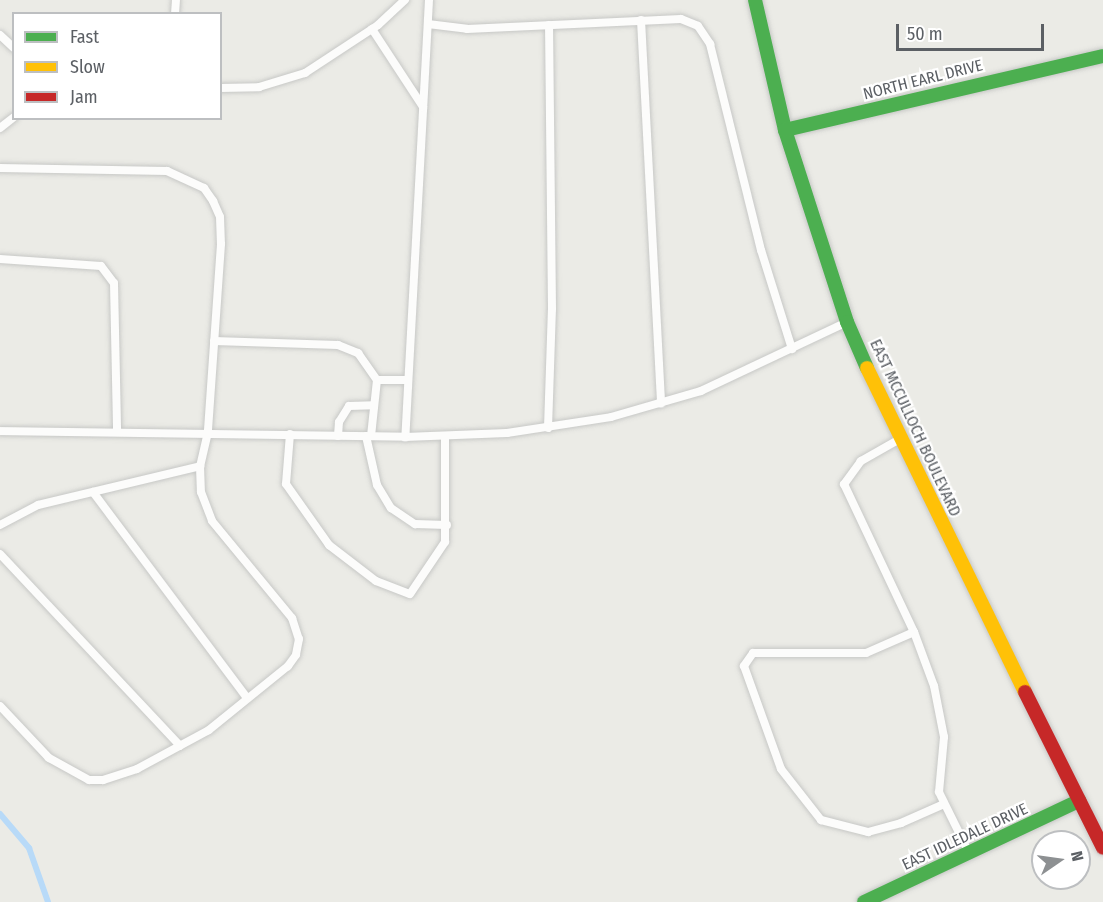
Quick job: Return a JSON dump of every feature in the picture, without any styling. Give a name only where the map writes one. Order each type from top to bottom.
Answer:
[{"type":"street","name":"EAST MCCULLOCH BOULEVARD","points":[[755,0],[785,130],[847,322],[899,439],[1103,848]]},
{"type":"street","name":"NORTH EARL DRIVE","points":[[785,130],[1103,56]]},
{"type":"street","name":"EAST IDLEDALE DRIVE","points":[[864,902],[1079,801]]},
{"type":"lane","points":[[222,88],[259,87],[305,73],[372,29],[405,0]]},
{"type":"lane","points":[[405,437],[429,0]]},
{"type":"lane","points":[[641,20],[661,403]]},
{"type":"lane","points":[[428,24],[467,29],[681,20],[698,26],[710,44],[760,250],[792,349]]},
{"type":"lane","points":[[548,428],[552,309],[549,25]]},
{"type":"lane","points":[[372,29],[423,107]]},
{"type":"lane","points":[[0,35],[12,46]]},
{"type":"lane","points":[[0,128],[12,119]]},
{"type":"lane","points":[[0,168],[167,171],[204,188],[220,217],[208,432],[200,466],[201,492],[212,521],[292,618],[297,631],[292,661],[209,730],[118,776],[89,780],[49,758],[0,706]]},
{"type":"lane","points":[[0,259],[101,266],[114,283],[117,432]]},
{"type":"lane","points":[[0,431],[208,432],[445,437],[548,428],[611,417],[661,403],[736,376],[847,322]]},
{"type":"lane","points":[[214,341],[339,345],[358,353],[377,380],[369,436],[376,485],[391,508],[415,524],[447,525]]},
{"type":"lane","points":[[377,380],[407,380]]},
{"type":"lane","points":[[338,436],[339,422],[349,406],[373,405]]},
{"type":"lane","points":[[290,434],[286,484],[329,545],[376,581],[410,594],[446,542],[445,437]]},
{"type":"lane","points":[[899,439],[861,461],[844,484],[914,632],[934,686],[944,737],[939,792],[969,853]]},
{"type":"lane","points":[[0,525],[38,505],[200,466]]},
{"type":"lane","points":[[93,492],[247,698]]},
{"type":"lane","points":[[0,554],[180,746]]},
{"type":"lane","points":[[914,632],[866,653],[753,653],[744,666],[781,769],[821,820],[868,832],[901,824],[944,804]]},
{"type":"waterway","points":[[0,814],[29,848],[48,902]]},
{"type":"traffic: fast","points":[[755,0],[785,130],[847,322],[867,368]]},
{"type":"traffic: fast","points":[[785,130],[1103,56]]},
{"type":"traffic: fast","points":[[864,902],[1079,801]]},
{"type":"traffic: slow","points":[[867,368],[1025,692]]},
{"type":"traffic: jam","points":[[1025,692],[1103,848]]}]
